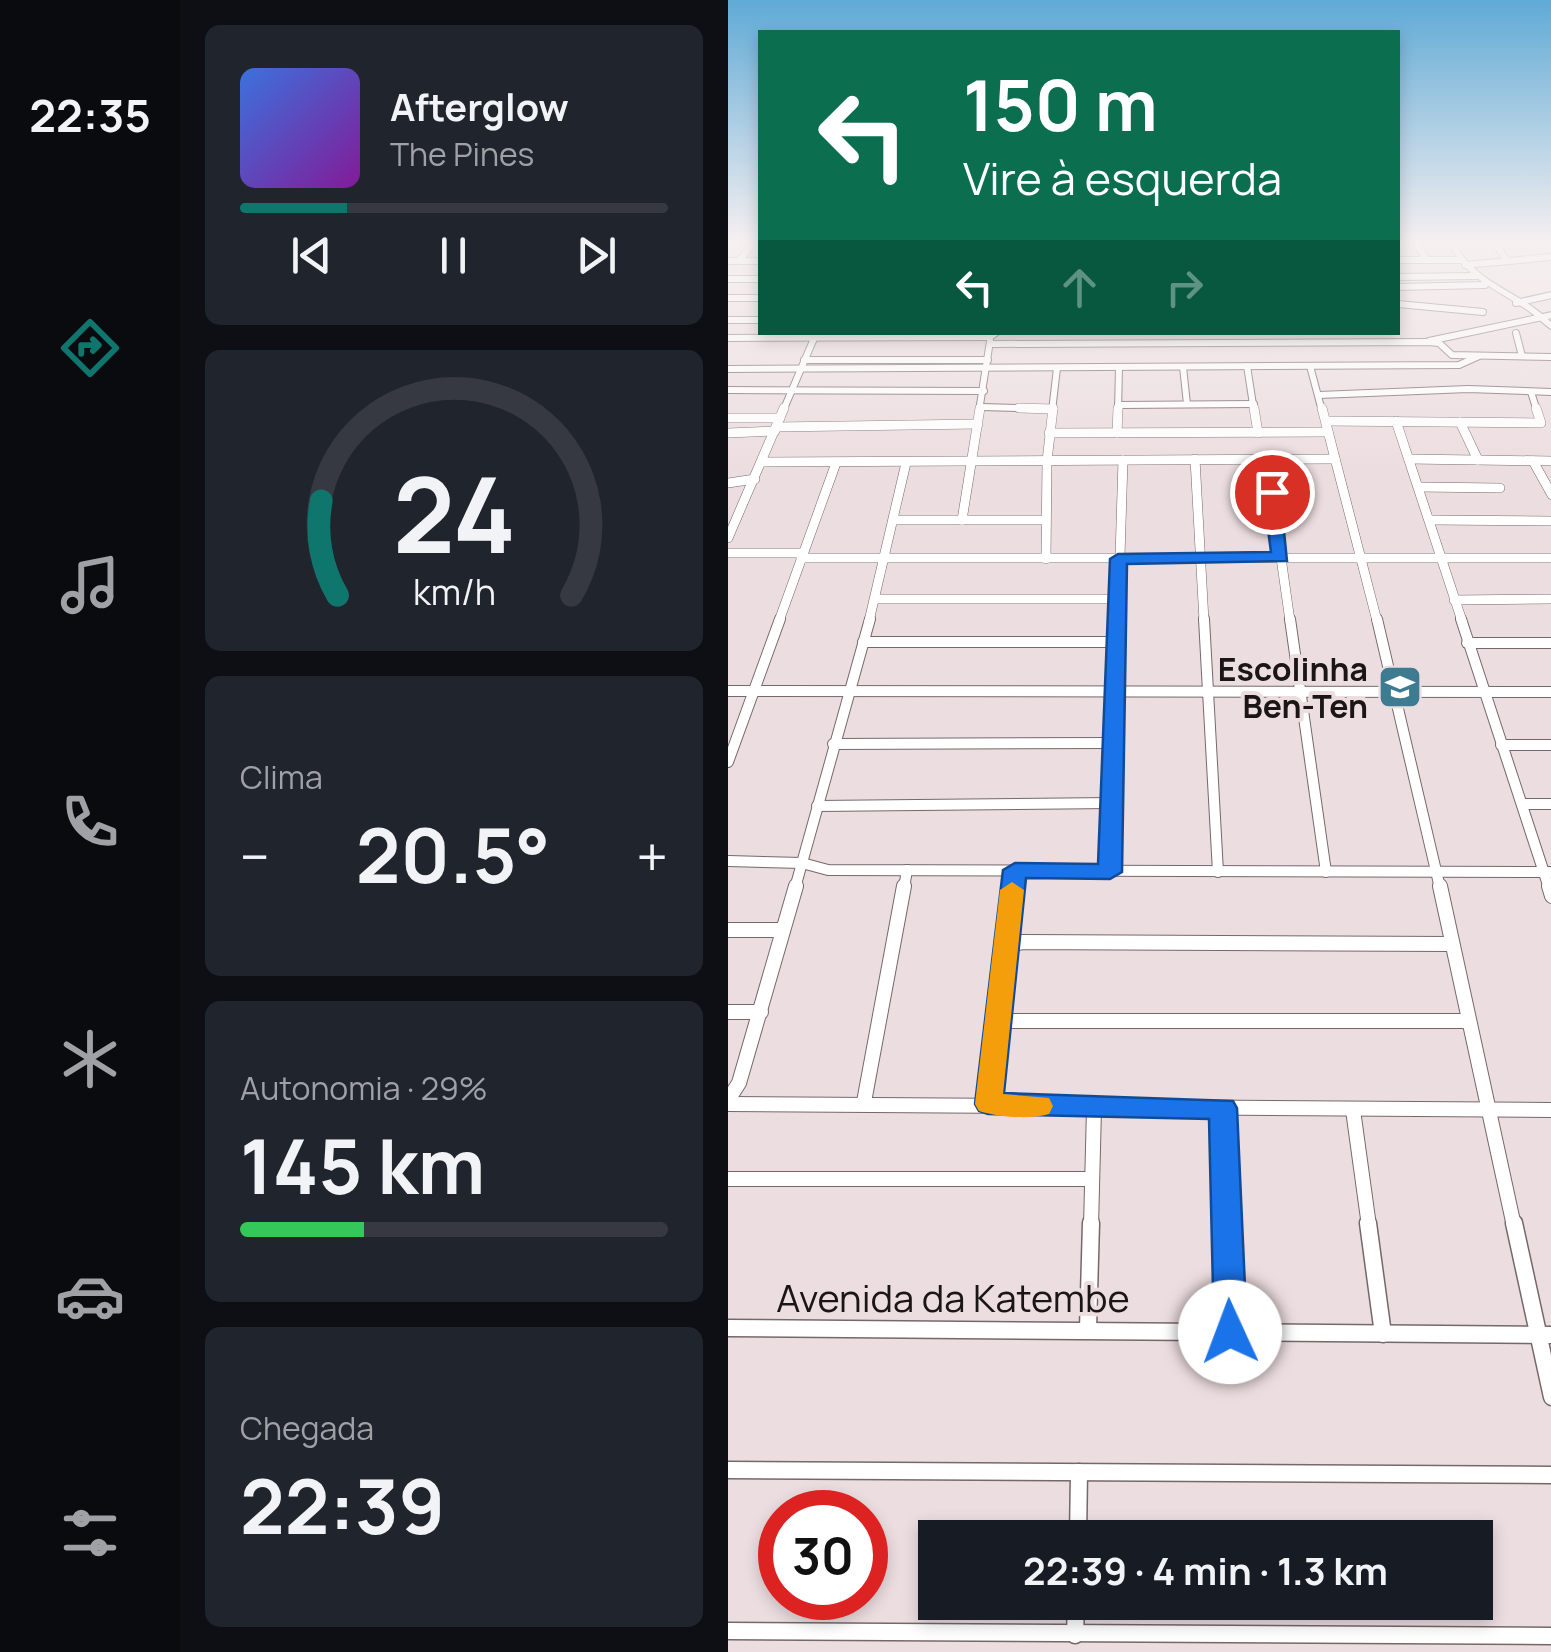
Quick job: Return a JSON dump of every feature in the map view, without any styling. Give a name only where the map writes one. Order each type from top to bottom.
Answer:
[{"type":"street","points":[[731,320],[758,321]]},
{"type":"street","points":[[728,338],[941,335],[1020,344],[1428,342],[1529,320]]},
{"type":"street","points":[[752,338],[758,325]]},
{"type":"street","points":[[1516,333],[1522,356]]},
{"type":"street","points":[[728,538],[816,335]]},
{"type":"street","points":[[1068,335],[1068,344]]},
{"type":"street","points":[[1126,335],[1126,343]]},
{"type":"street","points":[[1187,335],[1188,342]]},
{"type":"street","points":[[1336,335],[1337,342]]},
{"type":"street","points":[[1397,335],[1400,342]]},
{"type":"street","points":[[962,520],[992,338]]},
{"type":"street","points":[[1440,341],[1447,354],[1459,356],[1552,357]]},
{"type":"street","points":[[1459,356],[1467,364]]},
{"type":"street","points":[[728,369],[802,364],[1057,368],[1467,364],[1478,356]]},
{"type":"street","points":[[1247,366],[1258,433]]},
{"type":"street","points":[[1310,366],[1362,559],[1437,873],[1489,1110],[1545,1335],[1552,1397]]},
{"type":"street","points":[[1117,433],[1119,367]]},
{"type":"street","points":[[1183,367],[1186,404]]},
{"type":"street","points":[[1046,558],[1048,434],[1057,368]]},
{"type":"street","points":[[1319,395],[1434,394],[1468,389],[1552,392]]},
{"type":"street","points":[[728,390],[984,391]]},
{"type":"street","points":[[1048,434],[1258,433],[1396,421],[1541,423],[1531,392]]},
{"type":"street","points":[[1118,405],[1254,404]]},
{"type":"street","points":[[980,407],[1052,408]]},
{"type":"street","points":[[728,418],[777,425]]},
{"type":"street","points":[[1396,421],[1466,643],[1548,872],[1552,896]]},
{"type":"street","points":[[1460,422],[1478,460]]},
{"type":"street","points":[[728,432],[777,425],[978,424]]},
{"type":"street","points":[[764,462],[1335,459]]},
{"type":"street","points":[[1110,872],[1123,460]]},
{"type":"street","points":[[1195,460],[1218,872]]},
{"type":"street","points":[[1267,460],[1326,872]]},
{"type":"street","points":[[1409,460],[1552,461]]},
{"type":"street","points":[[1533,460],[1552,494]]},
{"type":"street","points":[[728,762],[836,463]]},
{"type":"street","points":[[728,1102],[739,1083],[761,1012],[875,599],[906,463]]},
{"type":"street","points":[[728,483],[755,479]]},
{"type":"street","points":[[1419,487],[1500,488]]},
{"type":"street","points":[[894,520],[1045,520]]},
{"type":"street","points":[[1430,520],[1552,522]]},
{"type":"street","points":[[728,553],[884,558],[1552,558]]},
{"type":"street","points":[[875,599],[1118,598]]},
{"type":"street","points":[[1454,600],[1552,600]]},
{"type":"street","points":[[863,642],[1118,642]]},
{"type":"street","points":[[1466,643],[1552,643]]},
{"type":"street","points":[[728,690],[1266,694],[1301,699],[1392,693],[1552,692]]},
{"type":"street","points":[[833,744],[1114,743]]},
{"type":"street","points":[[1501,745],[1552,745]]},
{"type":"street","points":[[817,806],[1112,803]]},
{"type":"street","points":[[1522,804],[1552,804]]},
{"type":"street","points":[[728,861],[802,863],[828,870],[1548,872]]},
{"type":"street","points":[[864,1102],[907,870]]},
{"type":"street","points":[[988,1104],[1015,870]]},
{"type":"street","points":[[728,930],[783,930]]},
{"type":"street","points":[[1006,941],[1452,944]]},
{"type":"street","points":[[728,1012],[761,1012]]},
{"type":"street","points":[[1000,1021],[1469,1021]]},
{"type":"street","points":[[728,1102],[1552,1110]]},
{"type":"street","points":[[1088,1328],[1094,1108]]},
{"type":"street","points":[[1223,1108],[1230,1332]]},
{"type":"street","points":[[1353,1110],[1383,1334]]},
{"type":"street","points":[[728,1179],[1092,1178]]},
{"type":"street","name":"Avenida da Katembe","points":[[728,1328],[1088,1328],[1545,1335]]},
{"type":"street","points":[[728,1470],[1552,1474]]},
{"type":"street","points":[[1079,1520],[1080,1472]]},
{"type":"street","points":[[1075,1620],[1075,1636]]},
{"type":"street","points":[[728,1631],[1552,1636]]},
{"type":"slow traffic","points":[[1012,890],[988,1104],[1039,1106]]},
{"type":"place","name":"Escolinha Ben-Ten","points":[[1400,687]]},
{"type":"route","points":[[1230,1332],[1223,1108],[988,1104],[1015,870],[1110,872],[1118,559],[1281,557],[1272,492]]}]
